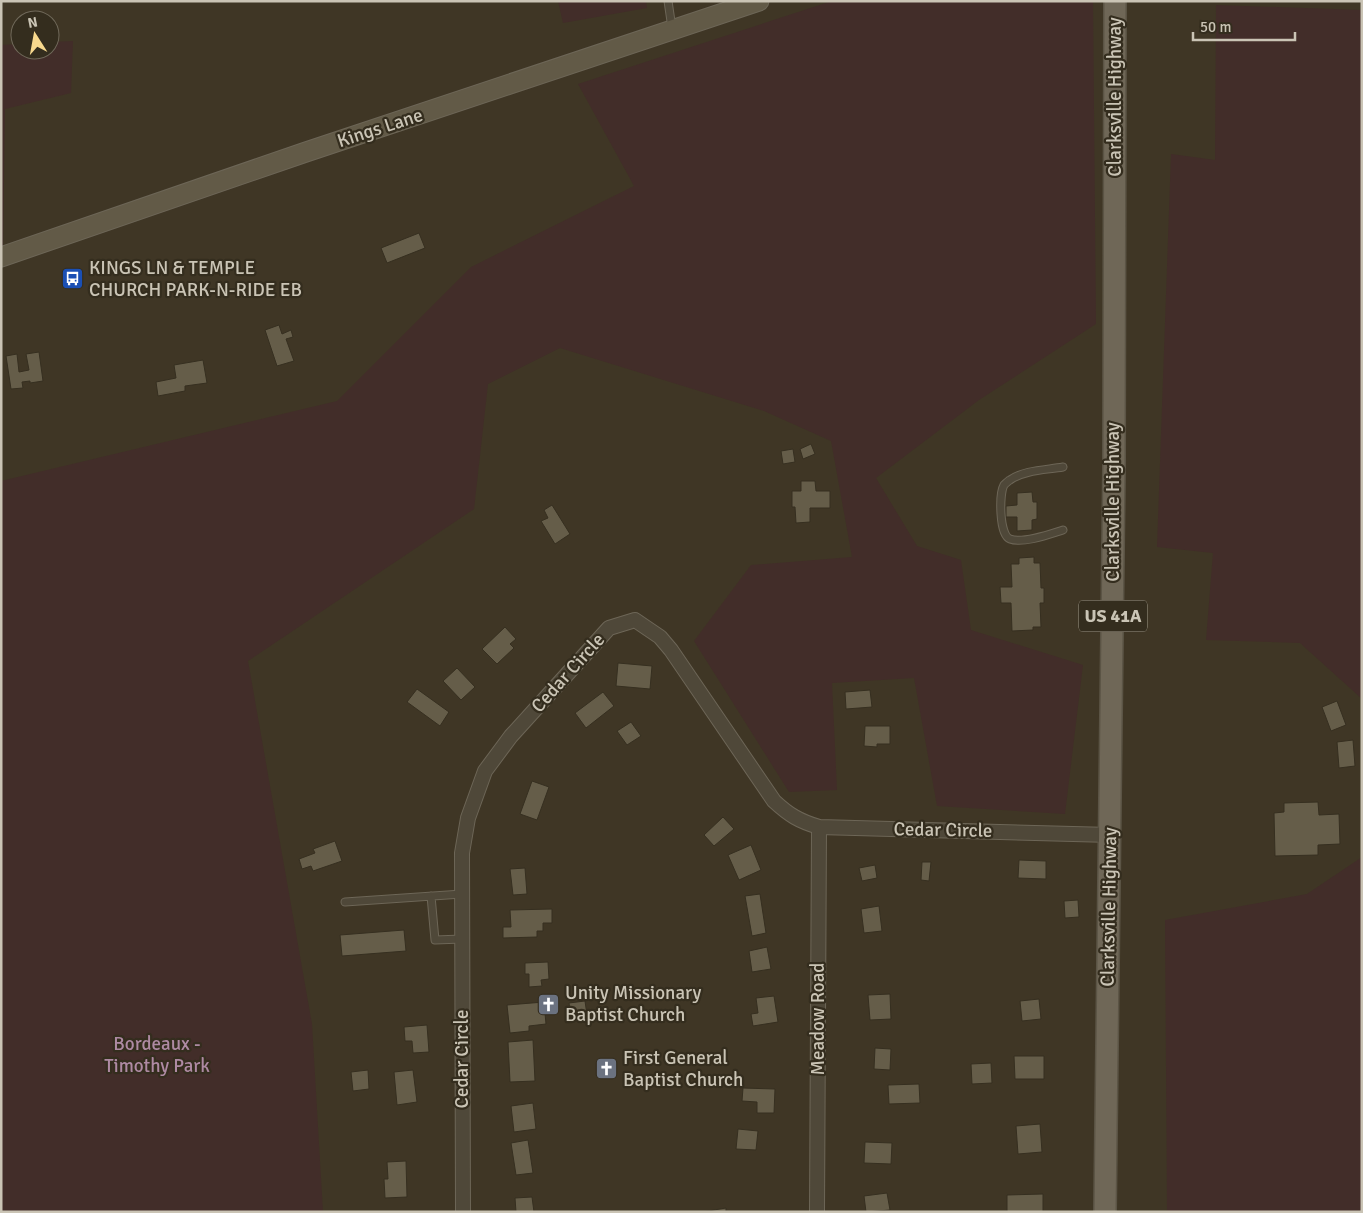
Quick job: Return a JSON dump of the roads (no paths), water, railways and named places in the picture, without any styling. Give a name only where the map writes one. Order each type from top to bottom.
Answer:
[{"type":"main road","name":"Clarksville Highway","points":[[1105,1212],[1111,834],[1115,1]]},
{"type":"street","name":"Kings Lane","points":[[1,257],[306,152],[759,1]]},
{"type":"street","name":"Cedar Circle","points":[[462,1212],[462,853],[468,818],[485,771],[511,736],[609,628],[635,620],[660,637],[671,650],[774,801],[795,819],[819,827],[1111,834]]},
{"type":"street","name":"Meadow Road","points":[[817,1212],[819,827]]},
{"type":"lane","points":[[668,1],[673,31]]},
{"type":"lane","points":[[1063,467],[1017,476],[1004,485],[1001,501],[1002,529],[1009,539],[1021,540],[1063,530]]},
{"type":"lane","points":[[345,902],[462,894]]},
{"type":"lane","points":[[431,896],[435,940],[462,939]]},
{"type":"place","name":"KINGS LN & TEMPLE CHURCH PARK-N-RIDE EB","points":[[73,279]]},
{"type":"place","name":"Unity Missionary Baptist Church","points":[[549,1004]]},
{"type":"place","name":"First General Baptist Church","points":[[607,1069]]},
{"type":"park label","name":"Bordeaux - Timothy Park","points":[[157,1055]]}]
